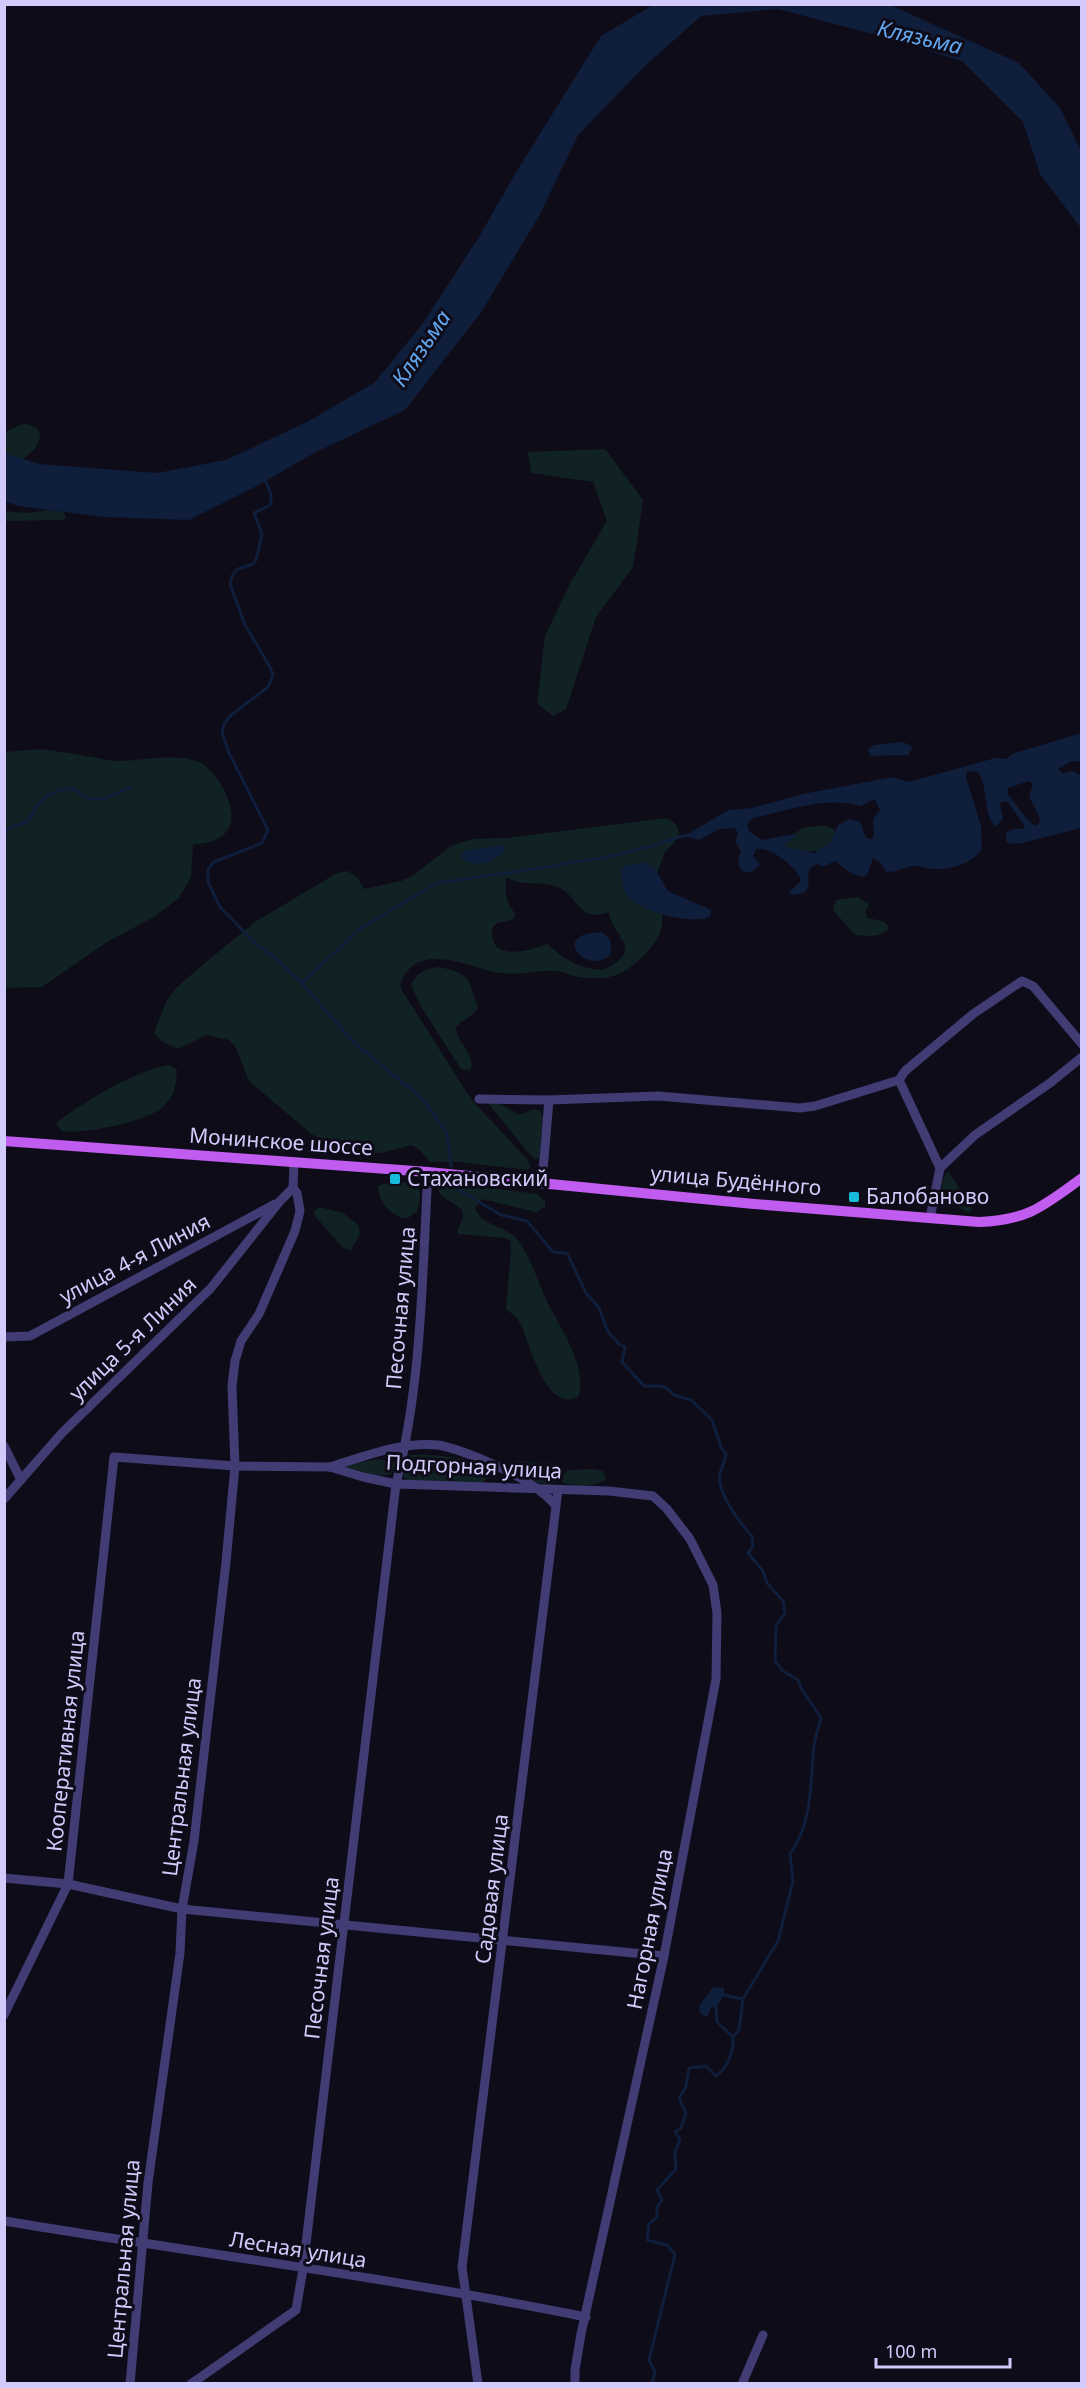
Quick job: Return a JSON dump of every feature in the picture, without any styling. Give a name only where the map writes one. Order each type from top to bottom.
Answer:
[{"type":"main road","name":"Монинское шоссе","points":[[4,1141],[555,1183]]},
{"type":"main road","name":"улица Будённого","points":[[555,1183],[754,1204],[980,1222],[1025,1215],[1048,1203],[1082,1178]]},
{"type":"street","points":[[479,1099],[549,1100],[658,1096],[800,1108],[823,1104],[899,1080],[905,1071],[973,1014],[1022,981],[1033,986],[1082,1044]]},
{"type":"street","points":[[930,1218],[940,1168],[975,1135],[1050,1083],[1082,1057]]},
{"type":"street","points":[[899,1080],[940,1168]]},
{"type":"street","points":[[542,1182],[549,1100]]},
{"type":"street","name":"Центральная улица","points":[[130,2384],[148,2183],[180,1953],[182,1909],[194,1841],[235,1466],[232,1386],[235,1361],[242,1341],[259,1314],[295,1231],[300,1211],[297,1193],[293,1188],[294,1163]]},
{"type":"street","name":"Песочная улица","points":[[191,2384],[296,2310],[303,2269],[396,1484],[406,1447],[422,1308],[428,1172]]},
{"type":"street","points":[[280,1201],[293,1188]]},
{"type":"street","name":"улица 4-я Линия","points":[[4,1337],[30,1336],[280,1201]]},
{"type":"street","name":"улица 5-я Линия","points":[[4,1498],[62,1433],[211,1288],[280,1201]]},
{"type":"street","points":[[330,1467],[406,1447],[437,1445],[459,1450],[498,1466],[538,1490],[555,1505]]},
{"type":"street","points":[[5,1447],[21,1480]]},
{"type":"street","name":"Подгорная улица","points":[[114,1457],[235,1466],[330,1467],[396,1484],[609,1491],[653,1496]]},
{"type":"street","name":"Кооперативная улица","points":[[4,2015],[68,1884],[114,1457]]},
{"type":"street","name":"Садовая улица","points":[[478,2384],[462,2268],[558,1490]]},
{"type":"street","name":"Нагорная улица","points":[[575,2384],[575,2370],[586,2317],[664,1956],[716,1679],[717,1613],[713,1585],[698,1554],[667,1509],[653,1496]]},
{"type":"street","points":[[4,1878],[68,1884],[182,1909],[664,1956]]},
{"type":"street","name":"Лесная улица","points":[[4,2222],[464,2292],[586,2317]]},
{"type":"street","points":[[742,2384],[763,2336]]},
{"type":"shaded area","points":[[25,423],[37,428],[41,435],[35,449],[23,459],[5,453],[5,432]]},
{"type":"shaded area","points":[[605,449],[643,500],[633,567],[596,617],[566,709],[553,716],[537,703],[545,636],[571,582],[607,521],[593,482],[531,473],[528,452]]},
{"type":"shaded area","points":[[48,510],[63,512],[66,517],[63,520],[5,521],[4,511],[27,513]]},
{"type":"shaded area","points":[[40,749],[113,761],[169,757],[199,762],[206,766],[219,781],[229,801],[231,820],[229,828],[222,836],[213,841],[193,845],[191,877],[179,898],[154,917],[107,942],[42,987],[4,988],[5,752]]},
{"type":"shaded area","points":[[666,818],[678,827],[679,833],[679,837],[665,852],[657,873],[645,862],[625,866],[638,904],[662,914],[662,920],[661,931],[653,945],[637,962],[621,973],[605,978],[585,978],[557,971],[508,974],[459,962],[431,959],[418,963],[408,971],[400,985],[471,1099],[526,1158],[531,1166],[528,1170],[460,1162],[430,1162],[419,1149],[411,1145],[381,1153],[339,1148],[328,1144],[310,1133],[249,1081],[236,1048],[229,1040],[207,1035],[178,1049],[161,1041],[154,1033],[166,1002],[176,988],[200,967],[255,922],[337,873],[348,871],[358,878],[364,889],[401,881],[412,876],[451,846],[472,839],[506,838]],"holes":[[[506,877],[554,886],[567,893],[586,912],[599,915],[609,912],[624,943],[623,956],[603,970],[572,962],[547,944],[511,952],[498,948],[493,942],[492,928],[497,923],[512,920],[516,914],[509,905],[506,893]]]},
{"type":"shaded area","points":[[823,825],[835,830],[829,845],[823,849],[808,852],[784,847],[795,837],[794,834],[803,828]]},
{"type":"shaded area","points":[[858,897],[869,904],[865,912],[867,918],[883,922],[889,929],[877,935],[855,935],[833,910],[836,900]]},
{"type":"shaded area","points":[[439,967],[457,972],[467,979],[478,1007],[456,1027],[459,1038],[471,1059],[470,1070],[461,1069],[420,1005],[411,985],[422,972]]},
{"type":"shaded area","points":[[169,1065],[177,1070],[174,1089],[165,1105],[157,1111],[116,1126],[85,1131],[62,1131],[56,1123],[110,1088],[155,1068]]},
{"type":"shaded area","points":[[494,1101],[520,1115],[534,1109],[540,1111],[543,1117],[539,1158],[535,1159],[530,1155],[488,1103]]},
{"type":"shaded area","points":[[948,1171],[972,1208],[971,1211],[967,1212],[944,1199],[942,1184]]},
{"type":"shaded area","points":[[411,1182],[418,1188],[420,1199],[417,1212],[406,1219],[395,1215],[386,1207],[378,1186]]},
{"type":"shaded area","points":[[447,1182],[537,1194],[545,1201],[545,1207],[536,1212],[482,1199],[475,1208],[483,1219],[513,1235],[527,1254],[576,1360],[580,1385],[578,1397],[567,1399],[557,1396],[549,1387],[535,1362],[522,1326],[506,1309],[510,1240],[459,1234],[457,1232],[463,1217],[462,1210],[440,1194],[437,1188],[439,1184]]},
{"type":"shaded area","points":[[319,1207],[343,1213],[359,1226],[360,1234],[351,1250],[343,1248],[315,1216],[314,1211]]},
{"type":"shaded area","points":[[410,1455],[463,1459],[489,1470],[490,1475],[483,1483],[409,1481],[403,1476]]},
{"type":"shaded area","points":[[377,1459],[394,1461],[395,1466],[391,1474],[356,1472],[343,1466]]},
{"type":"shaded area","points":[[516,1461],[556,1464],[561,1468],[554,1482],[541,1483],[515,1469],[513,1465]]},
{"type":"shaded area","points":[[568,1470],[603,1471],[606,1479],[597,1484],[585,1486],[562,1482],[561,1478]]},
{"type":"water","name":"Клязьма","points":[[653,5],[890,5],[1019,63],[1060,108],[1081,151],[1081,228],[1040,174],[1023,122],[962,61],[895,40],[778,9],[701,16],[646,65],[578,135],[539,216],[482,311],[405,410],[314,453],[255,487],[189,520],[103,517],[18,506],[5,501],[5,453],[39,464],[157,473],[226,460],[307,422],[374,383],[421,326],[479,237],[515,174],[601,36]]},
{"type":"water","points":[[1081,733],[1081,762],[1072,761],[1058,769],[1062,773],[1073,771],[1081,776],[1081,828],[1010,844],[1006,841],[1006,833],[1013,829],[1023,829],[1024,825],[1008,802],[1003,801],[1000,804],[1003,819],[995,827],[988,814],[983,785],[978,772],[967,771],[966,777],[981,826],[982,850],[972,859],[947,868],[931,869],[914,866],[886,872],[881,863],[873,858],[868,873],[864,877],[852,874],[835,861],[823,867],[818,864],[809,871],[808,888],[804,893],[792,895],[789,892],[800,882],[800,877],[787,862],[774,853],[756,849],[753,856],[760,864],[756,869],[747,872],[740,868],[741,851],[735,842],[738,833],[735,828],[720,829],[699,840],[684,836],[729,810],[752,808],[808,793],[893,777],[909,782],[995,758],[1006,759],[1012,754]],"holes":[[[1029,781],[1033,784],[1029,797],[1040,822],[1035,826],[1007,793],[1008,788]],[[875,799],[880,810],[873,820],[874,835],[871,839],[866,838],[860,822],[850,819],[838,825],[831,842],[814,853],[785,847],[785,843],[796,837],[794,834],[762,840],[750,832],[747,825],[754,818],[807,805],[848,803],[861,806]]]},
{"type":"water","points":[[903,742],[913,747],[908,755],[871,756],[868,749],[874,745]]},
{"type":"water","points":[[501,845],[505,847],[505,851],[483,863],[471,863],[461,856],[465,851]]},
{"type":"water","points":[[645,862],[654,868],[668,891],[711,910],[710,917],[679,918],[654,912],[634,901],[624,890],[621,872],[625,866]]},
{"type":"water","points":[[600,932],[610,941],[610,955],[602,960],[594,961],[581,956],[575,945],[576,940],[585,934]]},
{"type":"water","points":[[713,1987],[724,1988],[724,1995],[715,2010],[712,2006],[707,2017],[699,2013],[700,2005]]},
{"type":"waterway","points":[[265,480],[271,501],[270,505],[254,513],[262,534],[256,560],[253,564],[238,569],[232,576],[230,584],[245,625],[273,675],[268,687],[231,715],[224,724],[222,732],[229,753],[268,830],[262,843],[214,862],[208,869],[208,882],[220,907],[258,946],[273,956],[302,983],[354,1043],[421,1097],[447,1133],[451,1166]]},
{"type":"waterway","points":[[4,837],[7,829],[26,822],[47,796],[61,790],[72,788],[88,798],[99,799],[130,787]]},
{"type":"waterway","points":[[302,983],[361,928],[437,883],[608,857],[686,835]]},
{"type":"waterway","points":[[454,1187],[501,1215],[527,1221],[553,1252],[567,1253],[586,1293],[599,1308],[608,1332],[625,1347],[622,1362],[644,1386],[661,1386],[674,1395],[691,1400],[712,1420],[721,1447],[726,1454],[720,1473],[725,1498],[752,1536],[753,1547],[748,1553],[763,1571],[767,1583],[783,1601],[785,1613],[776,1626],[775,1661],[783,1671],[798,1680],[821,1718],[815,1742],[807,1816],[790,1854],[793,1881],[778,1941],[743,1999],[739,2030],[733,2037],[727,2064],[716,2076],[706,2066],[689,2068],[686,2087],[679,2098],[686,2113],[681,2128],[675,2132],[680,2139],[675,2152],[676,2169],[657,2190],[662,2200],[657,2207],[657,2217],[649,2224],[647,2240],[667,2245],[675,2254],[649,2360],[655,2372],[652,2384]]},
{"type":"waterway","points":[[723,1995],[743,1999]]},
{"type":"waterway","points":[[716,2007],[717,2022],[733,2037]]},
{"type":"place","name":"Стахановский","points":[[395,1179]]},
{"type":"place","name":"Балобаново","points":[[854,1197]]}]
